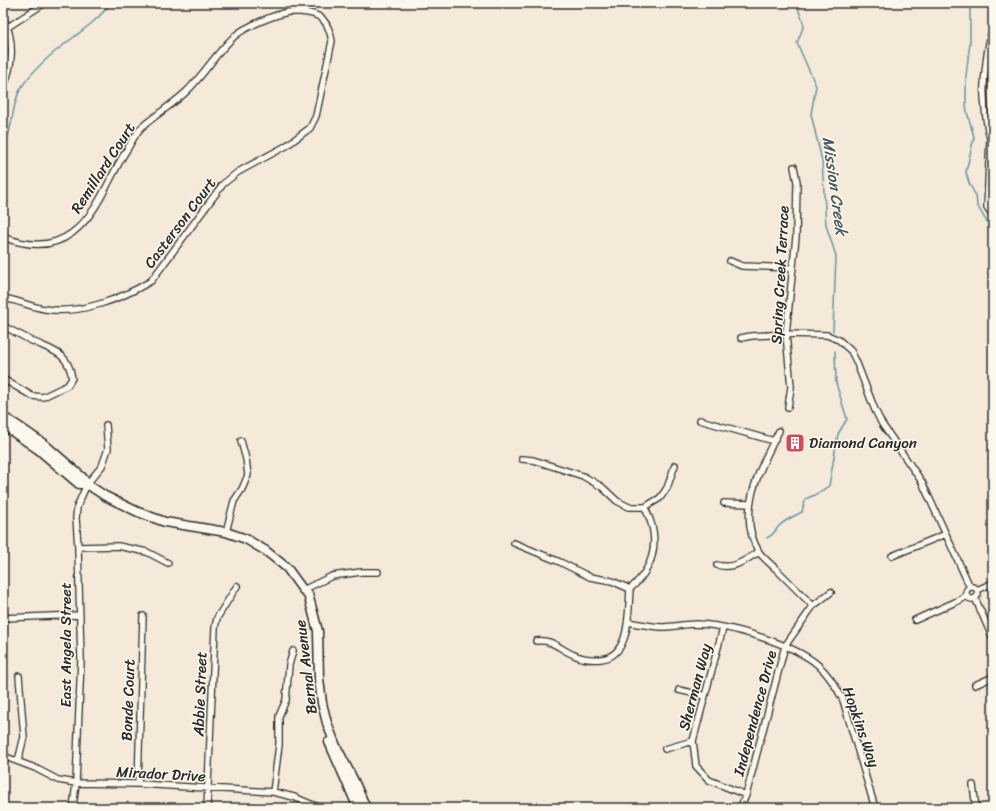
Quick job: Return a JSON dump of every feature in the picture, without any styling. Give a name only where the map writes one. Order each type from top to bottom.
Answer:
[{"type":"main road","name":"Bernal Avenue","points":[[3,416],[44,444],[82,477],[87,484],[123,505],[150,518],[177,525],[226,532],[246,539],[266,551],[287,568],[303,590],[308,594],[318,631],[319,680],[322,703],[327,723],[335,744],[366,808]]},
{"type":"main road","name":"Bernal Avenue","points":[[3,424],[39,450],[79,484],[87,484]]},
{"type":"main road","name":"Bernal Avenue","points":[[303,590],[304,599],[312,624],[319,710],[333,752],[358,808]]},
{"type":"street","points":[[8,27],[45,3]]},
{"type":"street","name":"Remillard Court","points":[[3,237],[18,243],[37,245],[58,241],[72,233],[89,218],[127,149],[142,127],[201,77],[236,34],[262,21],[289,12],[309,13]]},
{"type":"street","name":"Casterson Court","points":[[3,298],[12,299],[44,309],[62,311],[75,310],[88,308],[135,291],[151,282],[223,184],[238,172],[286,146],[310,128],[316,116],[332,41],[330,28],[325,21],[321,17],[309,13]]},
{"type":"street","points":[[3,18],[8,27],[12,55],[7,80],[3,88]]},
{"type":"street","points":[[993,29],[987,55],[984,95],[987,128],[990,138],[987,207],[993,215]]},
{"type":"street","name":"Spring Creek Terrace","points":[[788,407],[791,387],[786,334],[796,237],[796,182],[794,167]]},
{"type":"street","points":[[730,261],[742,266],[792,268]]},
{"type":"street","points":[[3,327],[31,341],[57,351],[65,359],[71,370],[72,378],[68,385],[43,397],[32,396],[3,379]]},
{"type":"street","points":[[741,338],[786,334],[826,335],[839,340],[850,351],[856,361],[882,424],[922,482],[970,587]]},
{"type":"street","points":[[700,420],[774,441]]},
{"type":"street","name":"East Angela Street","points":[[73,808],[76,783],[81,660],[76,518],[77,507],[87,484],[102,466],[108,449],[106,425]]},
{"type":"street","points":[[779,431],[760,471],[750,504],[749,522],[753,539],[759,552],[813,606]]},
{"type":"street","points":[[226,532],[234,501],[242,489],[248,475],[246,459],[240,441]]},
{"type":"street","points":[[522,459],[533,460],[583,476],[602,487],[617,501],[629,507],[646,507],[660,498],[667,488],[675,465]]},
{"type":"street","points":[[724,503],[750,504]]},
{"type":"street","points":[[536,641],[544,640],[552,642],[575,655],[593,660],[605,659],[616,654],[624,639],[628,622],[630,589],[639,581],[653,559],[653,531],[646,507]]},
{"type":"street","points":[[892,556],[946,534]]},
{"type":"street","points":[[514,543],[560,562],[590,577],[612,581],[630,589]]},
{"type":"street","points":[[78,547],[118,546],[146,552],[168,563]]},
{"type":"street","points":[[717,565],[726,568],[740,564],[759,552]]},
{"type":"street","points":[[303,590],[332,576],[361,572],[378,572]]},
{"type":"street","points":[[977,590],[993,583]]},
{"type":"street","name":"Abbie Street","points":[[207,808],[215,628],[219,614],[237,586]]},
{"type":"street","points":[[970,587],[974,587],[977,590]]},
{"type":"street","points":[[915,620],[962,599],[970,587]]},
{"type":"street","points":[[974,598],[977,596],[977,590]]},
{"type":"street","name":"Independence Drive","points":[[740,808],[746,795],[785,646],[813,606],[831,592]]},
{"type":"street","points":[[966,595],[970,598],[974,598]]},
{"type":"street","points":[[974,598],[993,639]]},
{"type":"street","points":[[3,618],[79,614]]},
{"type":"street","name":"Bonde Court","points":[[138,784],[142,616]]},
{"type":"street","name":"Hopkins Way","points":[[628,622],[661,627],[698,624],[724,628],[761,637],[785,646],[817,664],[836,686],[843,700],[875,808]]},
{"type":"street","name":"Sherman Way","points":[[724,628],[693,741],[696,766],[709,780],[746,795]]},
{"type":"street","points":[[273,792],[279,745],[280,716],[286,700],[289,665],[293,651]]},
{"type":"street","points":[[18,761],[24,737],[19,676]]},
{"type":"street","points":[[975,685],[993,677]]},
{"type":"street","points":[[679,690],[705,696]]},
{"type":"street","points":[[665,749],[693,741]]},
{"type":"street","name":"Mirador Drive","points":[[3,756],[18,761],[58,780],[76,783],[138,784],[273,792],[294,797],[320,808]]},
{"type":"street","points":[[972,785],[976,808]]},
{"type":"waterway","points":[[3,154],[14,106],[21,88],[38,67],[52,54],[89,26],[110,3]]},
{"type":"waterway","name":"Mission Creek","points":[[796,3],[804,25],[797,43],[816,86],[811,114],[822,161],[826,225],[836,256],[833,331]]},
{"type":"waterway","points":[[970,3],[970,42],[966,76],[966,105],[974,137],[966,172],[969,183],[976,196],[977,205],[993,233]]},
{"type":"waterway","name":"Mission Creek","points":[[767,538],[784,522],[802,512],[805,499],[815,495],[829,486],[838,434],[847,419],[836,383],[835,351]]},
{"type":"place","name":"Diamond Canyon","points":[[795,443]]}]
